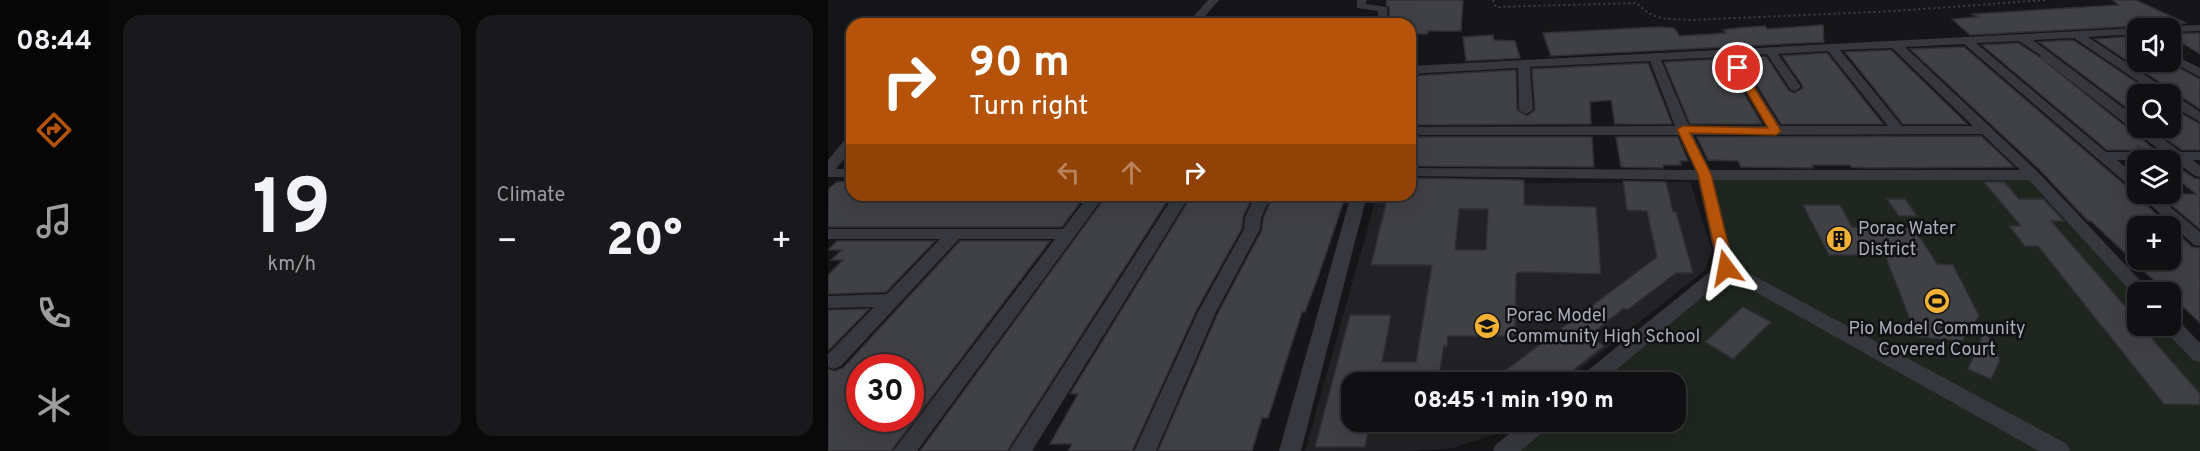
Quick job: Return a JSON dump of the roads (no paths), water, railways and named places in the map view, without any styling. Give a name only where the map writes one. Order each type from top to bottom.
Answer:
[{"type":"street","points":[[1198,18],[1214,0]]},
{"type":"street","points":[[1362,0],[1361,6],[1383,9],[1383,18]]},
{"type":"street","points":[[2194,28],[2200,34]]},
{"type":"street","points":[[1416,70],[2019,36],[2127,33]]},
{"type":"street","points":[[2076,34],[2151,84]]},
{"type":"street","points":[[2019,36],[2049,56],[2045,56],[2127,118]]},
{"type":"street","points":[[1966,40],[2127,176]]},
{"type":"street","points":[[1895,44],[2033,176],[2133,282]]},
{"type":"street","points":[[1831,47],[1899,131]]},
{"type":"street","points":[[1770,50],[1794,87]]},
{"type":"street","points":[[1728,52],[1776,131]]},
{"type":"street","points":[[1654,57],[1704,174],[1726,268],[2059,451]]},
{"type":"street","points":[[2181,62],[2200,73]]},
{"type":"street","points":[[1524,64],[1526,110]]},
{"type":"street","points":[[2181,105],[2200,118]]},
{"type":"street","points":[[1416,131],[1985,130]]},
{"type":"street","points":[[2154,138],[2170,150]]},
{"type":"street","points":[[828,150],[846,144]]},
{"type":"street","points":[[828,171],[846,147]]},
{"type":"street","points":[[2104,156],[2127,156]]},
{"type":"street","points":[[2181,156],[2200,156]]},
{"type":"street","points":[[2181,158],[2200,173]]},
{"type":"street","points":[[828,171],[846,172]]},
{"type":"street","points":[[1416,172],[1532,175],[2033,176]]},
{"type":"street","points":[[904,451],[1092,201]]},
{"type":"street","points":[[1020,451],[1178,201]]},
{"type":"street","points":[[1145,451],[1207,312],[1248,236],[1260,201]]},
{"type":"street","points":[[1290,451],[1357,201]]},
{"type":"street","points":[[2157,204],[2200,241]]},
{"type":"street","points":[[828,234],[1066,234]]},
{"type":"street","points":[[834,361],[954,234]]},
{"type":"street","points":[[1600,372],[1726,268]]},
{"type":"street","points":[[828,302],[892,300]]},
{"type":"street","points":[[2181,335],[2200,355]]},
{"type":"street","points":[[1504,451],[1528,432]]},
{"type":"place","name":"Porac Water District","points":[[1839,239]]},
{"type":"place","name":"Pio Model Community Covered Court","points":[[1937,301]]},
{"type":"place","name":"Porac Model Community High School","points":[[1487,326]]}]
